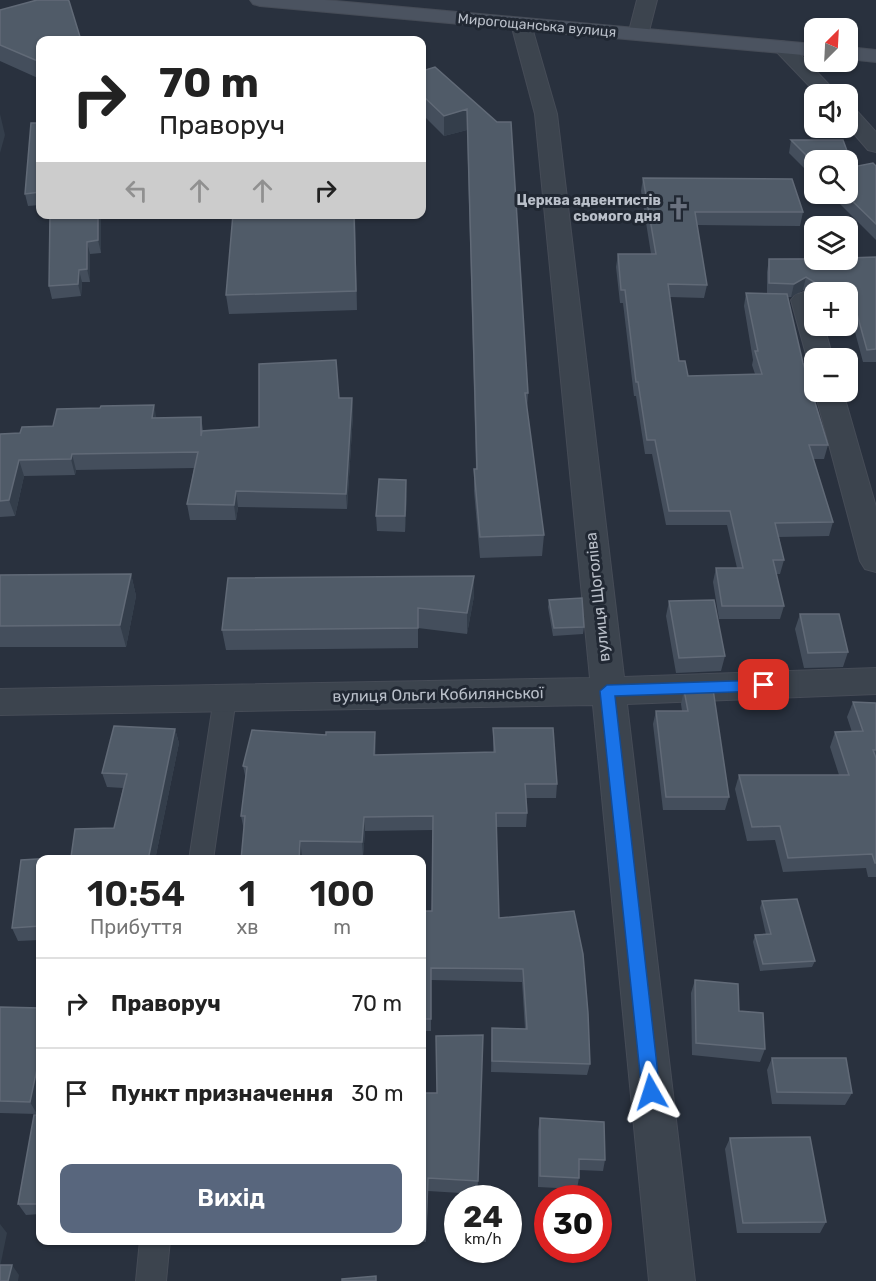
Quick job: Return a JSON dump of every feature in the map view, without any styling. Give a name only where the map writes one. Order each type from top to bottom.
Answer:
[{"type":"main road","name":"Мирогощанська вулиця","points":[[260,0],[804,49]]},
{"type":"main road","points":[[858,54],[876,56]]},
{"type":"street","points":[[638,34],[647,0]]},
{"type":"street","name":"вулиця Щоголіва","points":[[521,24],[546,114],[672,1281]]},
{"type":"street","points":[[782,47],[818,84]]},
{"type":"street","points":[[858,126],[876,145]]},
{"type":"street","points":[[832,402],[876,561]]},
{"type":"street","name":"вулиця Ольги Кобилянської","points":[[0,702],[607,691],[876,681]]},
{"type":"lane","points":[[202,855],[225,698]]},
{"type":"lane","points":[[151,1281],[155,1245]]},
{"type":"building","points":[[37,0],[68,0],[80,36],[36,36],[36,60],[0,45],[0,10]]},
{"type":"building","points":[[435,67],[497,122],[511,122],[528,393],[525,393],[544,535],[480,537],[474,469],[477,469],[467,109],[444,116],[426,99],[426,70]]},
{"type":"building","points":[[31,123],[36,123],[36,193],[25,194]]},
{"type":"building","points":[[791,140],[843,140],[847,150],[804,150],[804,153]]},
{"type":"building","points":[[873,163],[876,166],[876,224],[855,204],[858,204],[858,166]]},
{"type":"building","points":[[643,178],[792,179],[803,212],[695,212],[707,285],[668,284],[679,361],[685,361],[688,376],[762,374],[755,351],[758,351],[746,293],[787,294],[804,366],[804,402],[815,402],[828,445],[809,445],[833,522],[775,523],[784,560],[773,560],[784,606],[722,606],[716,568],[743,568],[730,511],[669,511],[655,440],[647,440],[638,382],[636,382],[625,290],[621,290],[618,254],[656,254]]},
{"type":"building","points":[[50,219],[98,219],[98,240],[87,242],[87,269],[79,270],[78,284],[49,286]]},
{"type":"building","points":[[233,219],[354,219],[356,291],[226,295]]},
{"type":"building","points":[[876,257],[876,349],[867,350],[858,318],[858,282],[814,282],[806,277],[794,284],[769,283],[769,259],[804,259],[804,270],[858,270],[858,258]]},
{"type":"building","points":[[336,360],[339,398],[352,398],[346,494],[236,491],[234,505],[187,504],[198,452],[72,454],[71,459],[19,460],[9,500],[0,501],[0,434],[20,433],[22,427],[53,426],[57,409],[154,405],[152,418],[201,417],[201,436],[202,431],[259,427],[259,364]]},
{"type":"building","points":[[379,479],[406,480],[405,516],[376,516]]},
{"type":"building","points":[[131,574],[120,625],[0,626],[0,575]]},
{"type":"building","points":[[474,576],[467,613],[418,608],[418,628],[222,630],[228,578]]},
{"type":"building","points":[[582,598],[584,627],[554,628],[549,600]]},
{"type":"building","points":[[714,600],[725,656],[679,658],[669,601]]},
{"type":"building","points":[[800,614],[839,614],[848,652],[808,653]]},
{"type":"building","points":[[713,689],[729,797],[666,797],[656,711],[688,711],[684,690]]},
{"type":"building","points":[[853,702],[876,703],[876,750],[873,750],[876,758],[876,863],[872,854],[788,858],[780,826],[752,827],[739,775],[849,775],[835,732],[863,731]]},
{"type":"building","points":[[114,726],[175,729],[149,855],[71,855],[75,829],[114,828],[127,774],[102,773]]},
{"type":"building","points":[[493,728],[553,728],[557,784],[525,784],[527,813],[496,813],[499,918],[574,911],[583,954],[590,1064],[492,1061],[492,1028],[527,1029],[523,969],[431,968],[431,1019],[426,1019],[426,911],[432,911],[433,816],[364,817],[362,842],[300,841],[299,855],[241,855],[245,816],[241,816],[247,767],[243,766],[252,730],[326,735],[326,732],[375,732],[374,755],[495,752]]},
{"type":"building","points":[[36,859],[36,926],[12,928],[21,860]]},
{"type":"building","points":[[797,899],[815,961],[763,964],[755,935],[771,934],[762,901]]},
{"type":"building","points":[[695,980],[738,984],[739,1011],[763,1013],[765,1049],[696,1043]]},
{"type":"building","points":[[0,1007],[36,1008],[36,1074],[30,1102],[0,1101]]},
{"type":"building","points":[[483,1035],[478,1181],[428,1178],[426,1230],[426,1093],[437,1093],[436,1036]]},
{"type":"building","points":[[772,1058],[846,1058],[852,1093],[777,1092]]},
{"type":"building","points":[[34,1115],[36,1115],[36,1204],[18,1204]]},
{"type":"building","points":[[540,1118],[604,1122],[605,1160],[579,1159],[579,1178],[540,1176]]},
{"type":"building","points":[[810,1137],[826,1222],[743,1223],[730,1138]]},
{"type":"building","points":[[0,1265],[12,1265],[8,1281],[0,1281]]},
{"type":"building","points":[[376,1276],[376,1281],[342,1281],[342,1279]]},
{"type":"place","name":"Церква адвентистів сьомого дня","points":[[679,208]]},
{"type":"route","points":[[651,1092],[607,691],[764,685]]}]
